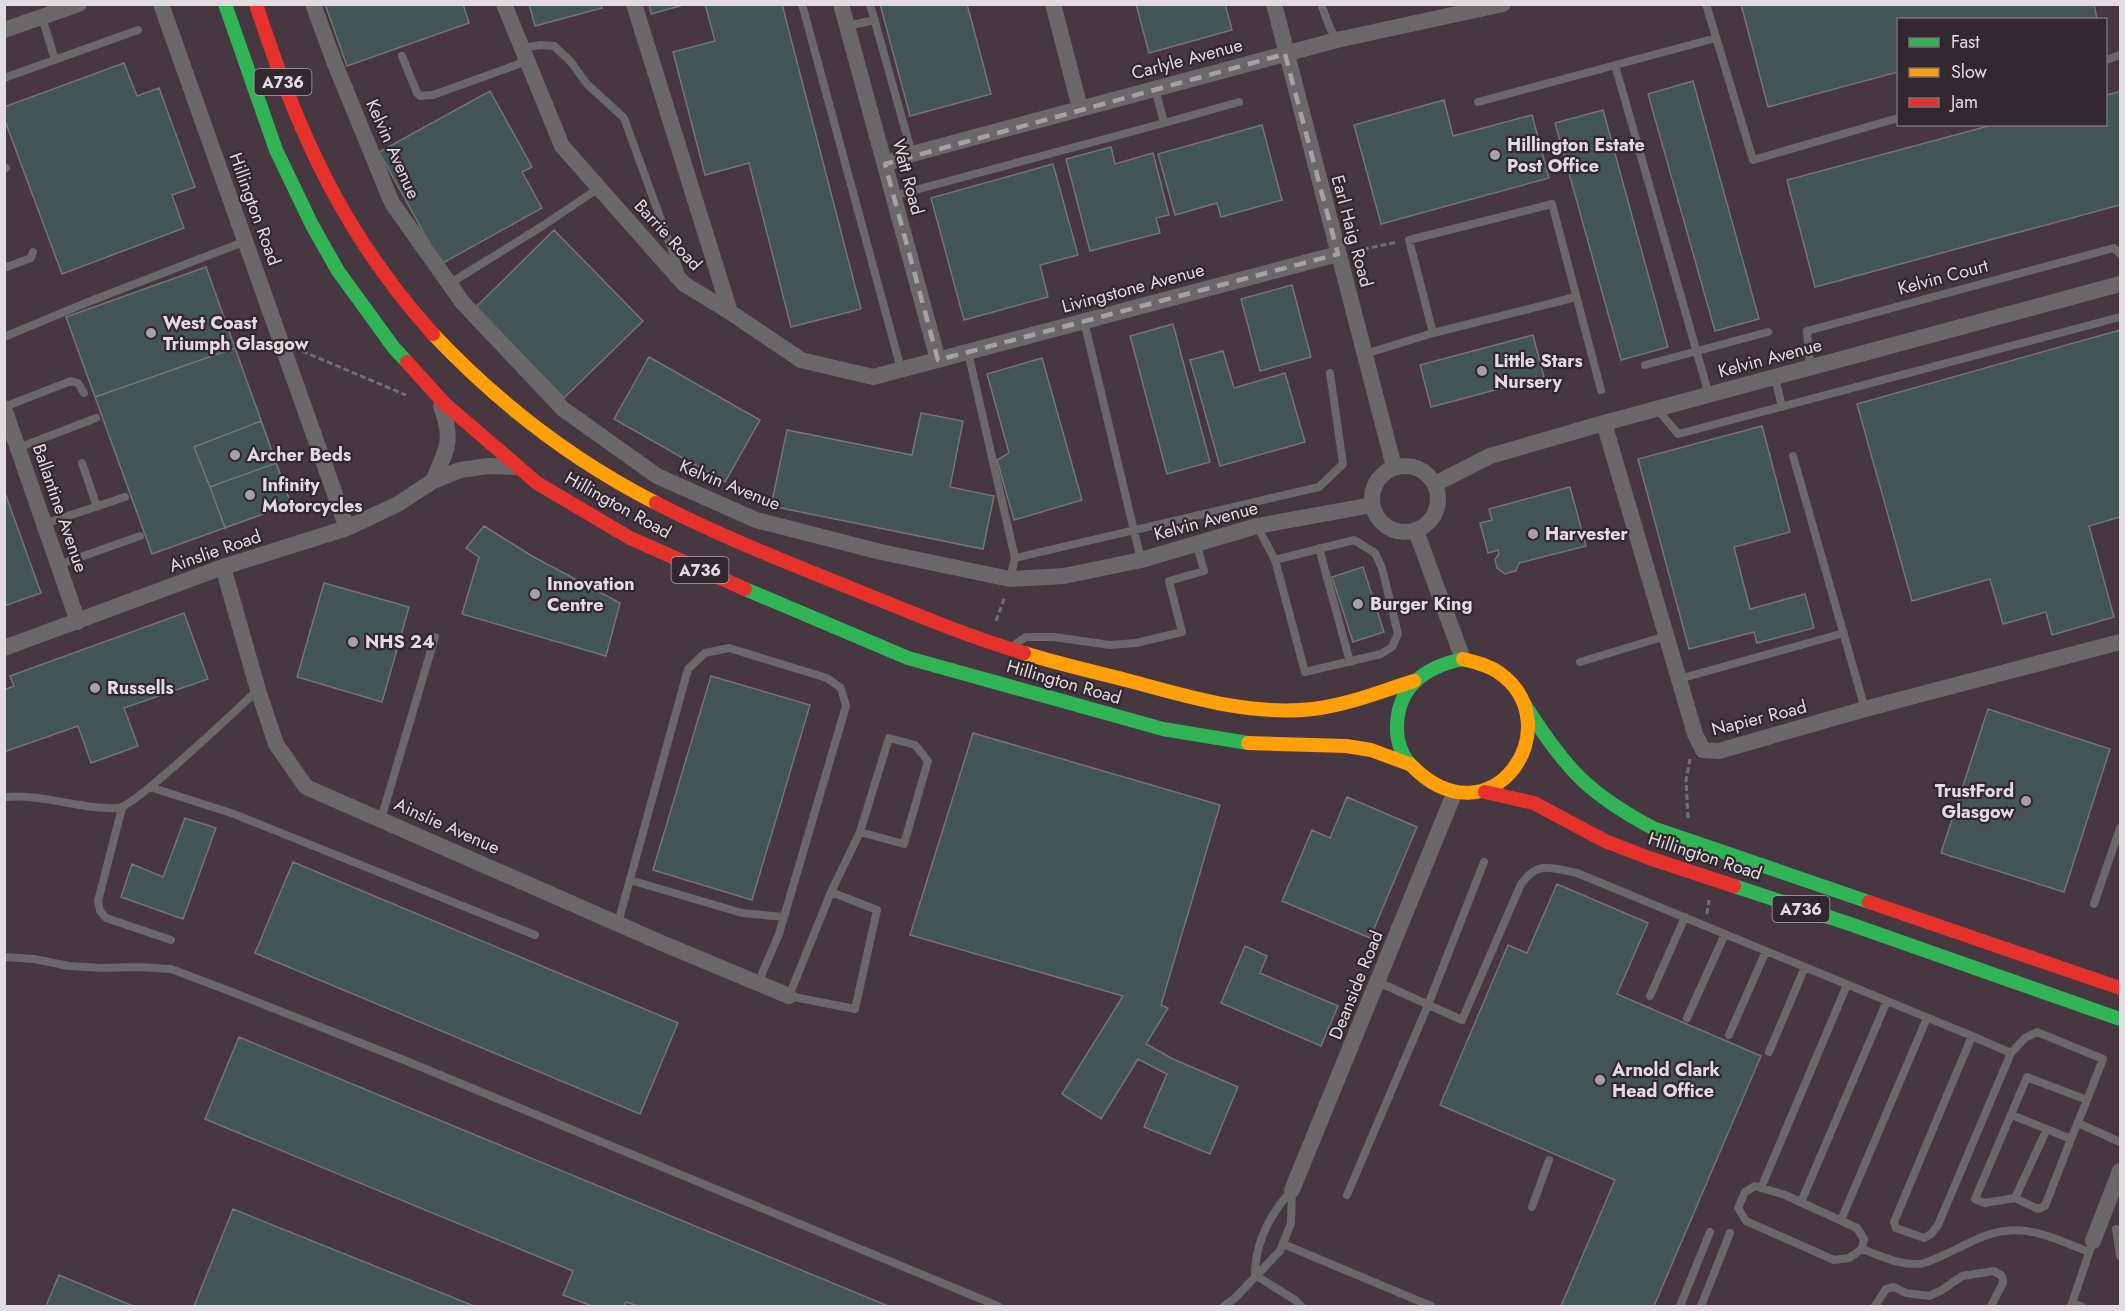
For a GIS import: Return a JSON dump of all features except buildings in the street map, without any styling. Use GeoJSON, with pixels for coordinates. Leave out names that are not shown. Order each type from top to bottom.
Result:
{"type":"FeatureCollection","features":[{"type":"Feature","properties":{"kind":"main road","name":"Hillington Road"},"geometry":{"type":"LineString","coordinates":[[225,4],[276,150],[312,225],[338,271],[394,348],[438,396],[537,483],[630,538],[908,658],[1163,729],[1248,743],[1346,746],[1371,750],[1409,764]]}},
{"type":"Feature","properties":{"kind":"main road","name":"Hillington Road"},"geometry":{"type":"LineString","coordinates":[[256,4],[298,122],[323,174],[372,257],[418,317],[454,357],[503,402],[569,454],[606,477],[725,538],[1008,649],[1226,705],[1301,710],[1330,706],[1414,681]]}},
{"type":"Feature","properties":{"kind":"main road","name":"A736"},"geometry":{"type":"LineString","coordinates":[[1485,792],[1454,794],[1422,779],[1409,764],[1402,751],[1395,724],[1402,697],[1414,681],[1431,668],[1444,662],[1463,659],[1484,664],[1498,672],[1517,691],[1525,705]]}},
{"type":"Feature","properties":{"kind":"main road","name":"Hillington Road"},"geometry":{"type":"LineString","coordinates":[[1525,705],[1568,768],[1589,787],[1630,816],[1653,828],[2121,988]]}},
{"type":"Feature","properties":{"kind":"main road"},"geometry":{"type":"LineString","coordinates":[[1485,792],[1511,773],[1524,754],[1528,727],[1525,705]]}},
{"type":"Feature","properties":{"kind":"main road","name":"Hillington Road"},"geometry":{"type":"LineString","coordinates":[[1485,792],[1534,803],[1605,841],[1649,858],[1850,924],[2121,1019]]}},
{"type":"Feature","properties":{"kind":"street"},"geometry":{"type":"LineString","coordinates":[[4,30],[79,4]]}},
{"type":"Feature","properties":{"kind":"street","name":"Hillington Road"},"geometry":{"type":"LineString","coordinates":[[161,4],[347,528]]}},
{"type":"Feature","properties":{"kind":"street","name":"Kelvin Avenue"},"geometry":{"type":"LineString","coordinates":[[313,4],[392,203],[449,284],[463,303],[563,409],[657,476],[756,520],[881,552],[1010,579],[1064,576],[1141,560],[1257,526],[1372,505]]}},
{"type":"Feature","properties":{"kind":"street","name":"Barrie Road"},"geometry":{"type":"LineString","coordinates":[[504,4],[562,146],[684,284],[801,360],[873,377],[938,360]]}},
{"type":"Feature","properties":{"kind":"street"},"geometry":{"type":"LineString","coordinates":[[634,4],[730,312]]}},
{"type":"Feature","properties":{"kind":"street","name":"Watt Road"},"geometry":{"type":"LineString","coordinates":[[841,4],[938,360]]}},
{"type":"Feature","properties":{"kind":"street"},"geometry":{"type":"LineString","coordinates":[[1053,4],[1080,108]]}},
{"type":"Feature","properties":{"kind":"street","name":"Earl Haig Road"},"geometry":{"type":"LineString","coordinates":[[1274,4],[1285,54],[1394,468]]}},
{"type":"Feature","properties":{"kind":"street","name":"Carlyle Avenue"},"geometry":{"type":"LineString","coordinates":[[885,164],[912,154],[1337,40],[1503,4]]}},
{"type":"Feature","properties":{"kind":"street","name":"Livingstone Avenue"},"geometry":{"type":"LineString","coordinates":[[938,360],[1338,254]]}},
{"type":"Feature","properties":{"kind":"street","name":"Kelvin Avenue"},"geometry":{"type":"LineString","coordinates":[[1435,484],[1490,456],[1604,423],[2121,284]]}},
{"type":"Feature","properties":{"kind":"street"},"geometry":{"type":"LineString","coordinates":[[433,482],[449,438],[449,426],[438,396]]}},
{"type":"Feature","properties":{"kind":"street","name":"Ballantine Avenue"},"geometry":{"type":"LineString","coordinates":[[4,407],[78,622]]}},
{"type":"Feature","properties":{"kind":"street","name":"Napier Road"},"geometry":{"type":"LineString","coordinates":[[1604,423],[1695,734],[1703,750],[1719,751],[1866,709],[2121,642]]}},
{"type":"Feature","properties":{"kind":"street"},"geometry":{"type":"LineString","coordinates":[[1403,465],[1421,469],[1435,484],[1438,493],[1437,512],[1432,520],[1416,531],[1408,533],[1392,530],[1376,516],[1372,505],[1372,494],[1380,476],[1394,468],[1403,465]]}},
{"type":"Feature","properties":{"kind":"street","name":"Ainslie Road"},"geometry":{"type":"LineString","coordinates":[[4,648],[223,567],[347,528],[398,504],[433,482],[459,470],[472,466],[518,467]]}},
{"type":"Feature","properties":{"kind":"street"},"geometry":{"type":"LineString","coordinates":[[1416,531],[1463,659]]}},
{"type":"Feature","properties":{"kind":"street","name":"Ainslie Avenue"},"geometry":{"type":"LineString","coordinates":[[223,567],[276,744],[306,787],[789,996]]}},
{"type":"Feature","properties":{"kind":"street","name":"Deanside Road"},"geometry":{"type":"LineString","coordinates":[[1292,1190],[1454,794]]}},
{"type":"Feature","properties":{"kind":"street"},"geometry":{"type":"LineString","coordinates":[[2091,1247],[2112,1227],[2121,1171]]}},
{"type":"Feature","properties":{"kind":"lane"},"geometry":{"type":"LineString","coordinates":[[802,4],[901,369]]}},
{"type":"Feature","properties":{"kind":"lane"},"geometry":{"type":"LineString","coordinates":[[870,4],[912,154]]}},
{"type":"Feature","properties":{"kind":"lane"},"geometry":{"type":"LineString","coordinates":[[1321,4],[1329,28],[1337,40]]}},
{"type":"Feature","properties":{"kind":"lane"},"geometry":{"type":"LineString","coordinates":[[1706,4],[1753,160],[1897,119]]}},
{"type":"Feature","properties":{"kind":"lane"},"geometry":{"type":"LineString","coordinates":[[42,17],[55,60]]}},
{"type":"Feature","properties":{"kind":"lane"},"geometry":{"type":"LineString","coordinates":[[847,26],[875,20]]}},
{"type":"Feature","properties":{"kind":"lane"},"geometry":{"type":"LineString","coordinates":[[4,78],[138,30]]}},
{"type":"Feature","properties":{"kind":"lane"},"geometry":{"type":"LineString","coordinates":[[1478,102],[1716,38]]}},
{"type":"Feature","properties":{"kind":"lane"},"geometry":{"type":"LineString","coordinates":[[402,56],[420,96],[433,95],[524,55],[541,45],[554,46],[571,62],[587,84],[618,110],[624,118],[684,284]]}},
{"type":"Feature","properties":{"kind":"lane"},"geometry":{"type":"LineString","coordinates":[[1615,65],[1709,395]]}},
{"type":"Feature","properties":{"kind":"lane"},"geometry":{"type":"LineString","coordinates":[[1155,88],[1164,123]]}},
{"type":"Feature","properties":{"kind":"lane"},"geometry":{"type":"LineString","coordinates":[[893,196],[1239,102]]}},
{"type":"Feature","properties":{"kind":"lane"},"geometry":{"type":"LineString","coordinates":[[449,284],[599,188]]}},
{"type":"Feature","properties":{"kind":"lane"},"geometry":{"type":"LineString","coordinates":[[1433,333],[1408,240],[1552,204],[1601,390]]}},
{"type":"Feature","properties":{"kind":"lane"},"geometry":{"type":"LineString","coordinates":[[4,337],[246,241]]}},
{"type":"Feature","properties":{"kind":"lane","name":"Kelvin Court"},"geometry":{"type":"LineString","coordinates":[[1810,367],[1807,331],[2114,248],[2121,254]]}},
{"type":"Feature","properties":{"kind":"lane"},"geometry":{"type":"LineString","coordinates":[[4,268],[31,258],[33,252]]}},
{"type":"Feature","properties":{"kind":"lane"},"geometry":{"type":"LineString","coordinates":[[1365,354],[1433,333],[1576,297]]}},
{"type":"Feature","properties":{"kind":"lane"},"geometry":{"type":"LineString","coordinates":[[1658,409],[1678,434],[2121,317]]}},
{"type":"Feature","properties":{"kind":"lane"},"geometry":{"type":"LineString","coordinates":[[1084,321],[1141,560]]}},
{"type":"Feature","properties":{"kind":"lane"},"geometry":{"type":"LineString","coordinates":[[1645,365],[1768,332]]}},
{"type":"Feature","properties":{"kind":"lane"},"geometry":{"type":"LineString","coordinates":[[968,352],[1015,558],[1010,579]]}},
{"type":"Feature","properties":{"kind":"lane"},"geometry":{"type":"LineString","coordinates":[[1015,558],[1319,487],[1343,464],[1330,373]]}},
{"type":"Feature","properties":{"kind":"lane"},"geometry":{"type":"LineString","coordinates":[[1775,377],[1782,407]]}},
{"type":"Feature","properties":{"kind":"lane"},"geometry":{"type":"LineString","coordinates":[[4,407],[71,381],[78,383],[84,393]]}},
{"type":"Feature","properties":{"kind":"lane"},"geometry":{"type":"LineString","coordinates":[[18,448],[96,418]]}},
{"type":"Feature","properties":{"kind":"lane"},"geometry":{"type":"LineString","coordinates":[[1793,456],[1866,709]]}},
{"type":"Feature","properties":{"kind":"lane"},"geometry":{"type":"LineString","coordinates":[[82,463],[97,507]]}},
{"type":"Feature","properties":{"kind":"lane"},"geometry":{"type":"LineString","coordinates":[[44,524],[125,497]]}},
{"type":"Feature","properties":{"kind":"lane"},"geometry":{"type":"LineString","coordinates":[[1257,526],[1275,560],[1305,672],[1381,654],[1392,647],[1398,634],[1382,568],[1375,553],[1354,540],[1275,560]]}},
{"type":"Feature","properties":{"kind":"lane"},"geometry":{"type":"LineString","coordinates":[[58,565],[140,536]]}},
{"type":"Feature","properties":{"kind":"lane"},"geometry":{"type":"LineString","coordinates":[[1008,649],[1026,637],[1054,637],[1110,645],[1136,643],[1182,633],[1169,581],[1204,570],[1196,543]]}},
{"type":"Feature","properties":{"kind":"lane"},"geometry":{"type":"LineString","coordinates":[[1319,548],[1350,662]]}},
{"type":"Feature","properties":{"kind":"lane"},"geometry":{"type":"LineString","coordinates":[[1679,679],[1844,633]]}},
{"type":"Feature","properties":{"kind":"lane"},"geometry":{"type":"LineString","coordinates":[[1580,662],[1666,636]]}},
{"type":"Feature","properties":{"kind":"lane"},"geometry":{"type":"LineString","coordinates":[[381,819],[435,637]]}},
{"type":"Feature","properties":{"kind":"lane"},"geometry":{"type":"LineString","coordinates":[[618,923],[688,669],[705,653],[729,648],[827,678],[841,688],[846,705],[779,934],[758,983]]}},
{"type":"Feature","properties":{"kind":"lane"},"geometry":{"type":"LineString","coordinates":[[171,940],[106,918],[100,911],[98,901],[101,885],[122,808],[150,787],[258,690]]}},
{"type":"Feature","properties":{"kind":"lane"},"geometry":{"type":"LineString","coordinates":[[831,892],[877,910],[855,1009],[789,996],[831,892],[860,832],[889,738],[915,745],[928,761],[904,844],[860,832]]}},
{"type":"Feature","properties":{"kind":"lane"},"geometry":{"type":"LineString","coordinates":[[150,787],[234,814],[535,935]]}},
{"type":"Feature","properties":{"kind":"lane"},"geometry":{"type":"LineString","coordinates":[[4,797],[20,797],[89,807],[122,808]]}},
{"type":"Feature","properties":{"kind":"lane"},"geometry":{"type":"LineString","coordinates":[[2094,904],[2121,828]]}},
{"type":"Feature","properties":{"kind":"lane"},"geometry":{"type":"LineString","coordinates":[[1347,1195],[1428,1005],[1484,862]]}},
{"type":"Feature","properties":{"kind":"lane"},"geometry":{"type":"LineString","coordinates":[[1378,982],[1462,1020],[1521,885],[1531,872],[1545,867],[1577,873],[2011,1053]]}},
{"type":"Feature","properties":{"kind":"lane"},"geometry":{"type":"LineString","coordinates":[[630,879],[742,913],[784,917]]}},
{"type":"Feature","properties":{"kind":"lane"},"geometry":{"type":"LineString","coordinates":[[1650,996],[1685,917]]}},
{"type":"Feature","properties":{"kind":"lane"},"geometry":{"type":"LineString","coordinates":[[1687,1018],[1725,934]]}},
{"type":"Feature","properties":{"kind":"lane"},"geometry":{"type":"LineString","coordinates":[[1730,1035],[1766,951]]}},
{"type":"Feature","properties":{"kind":"lane"},"geometry":{"type":"LineString","coordinates":[[4,957],[34,959],[69,966],[171,969],[404,1060],[998,1306]]}},
{"type":"Feature","properties":{"kind":"lane"},"geometry":{"type":"LineString","coordinates":[[1769,1052],[1805,967]]}},
{"type":"Feature","properties":{"kind":"lane"},"geometry":{"type":"LineString","coordinates":[[1761,1188],[1847,985]]}},
{"type":"Feature","properties":{"kind":"lane"},"geometry":{"type":"LineString","coordinates":[[1801,1202],[1887,1001]]}},
{"type":"Feature","properties":{"kind":"lane"},"geometry":{"type":"LineString","coordinates":[[1841,1220],[1927,1018]]}},
{"type":"Feature","properties":{"kind":"lane"},"geometry":{"type":"LineString","coordinates":[[1972,1036],[1894,1222],[1896,1228],[1924,1238],[1931,1234],[1938,1224],[2011,1053],[2025,1038],[2037,1032],[2103,1059],[2087,1100],[2078,1123],[2044,1206],[2038,1209],[2015,1198],[1984,1203],[1975,1199],[2027,1077],[2087,1100]]}},
{"type":"Feature","properties":{"kind":"lane"},"geometry":{"type":"LineString","coordinates":[[2012,1115],[2071,1138]]}},
{"type":"Feature","properties":{"kind":"lane"},"geometry":{"type":"LineString","coordinates":[[2078,1123],[2121,1142]]}},
{"type":"Feature","properties":{"kind":"lane"},"geometry":{"type":"LineString","coordinates":[[2015,1198],[2047,1129]]}},
{"type":"Feature","properties":{"kind":"lane"},"geometry":{"type":"LineString","coordinates":[[1532,1207],[1549,1160]]}},
{"type":"Feature","properties":{"kind":"lane"},"geometry":{"type":"LineString","coordinates":[[1755,1186],[1761,1188],[1801,1202],[1857,1228],[1864,1239],[1862,1249],[1849,1258],[1834,1260],[1746,1221],[1738,1208],[1745,1192],[1755,1186]]}},
{"type":"Feature","properties":{"kind":"lane"},"geometry":{"type":"LineString","coordinates":[[1224,1306],[1235,1298],[1280,1251],[1291,1223],[1292,1190]]}},
{"type":"Feature","properties":{"kind":"lane"},"geometry":{"type":"LineString","coordinates":[[1255,1275],[1258,1244],[1272,1215],[1292,1190]]}},
{"type":"Feature","properties":{"kind":"lane"},"geometry":{"type":"LineString","coordinates":[[2112,1227],[2121,1256]]}},
{"type":"Feature","properties":{"kind":"lane"},"geometry":{"type":"LineString","coordinates":[[1862,1249],[1894,1261],[1922,1263],[1966,1244],[2005,1231],[2040,1233],[2091,1247],[2075,1305]]}},
{"type":"Feature","properties":{"kind":"lane"},"geometry":{"type":"LineString","coordinates":[[1680,1306],[1710,1232]]}},
{"type":"Feature","properties":{"kind":"lane"},"geometry":{"type":"LineString","coordinates":[[1701,1306],[1730,1233]]}},
{"type":"Feature","properties":{"kind":"lane"},"geometry":{"type":"LineString","coordinates":[[1283,1244],[1431,1306]]}},
{"type":"Feature","properties":{"kind":"lane"},"geometry":{"type":"LineString","coordinates":[[1875,1306],[1886,1289],[1894,1287],[1906,1293],[1929,1296],[1962,1276],[1994,1271],[2002,1276],[2003,1282],[1991,1306]]}},
{"type":"Feature","properties":{"kind":"lane"},"geometry":{"type":"LineString","coordinates":[[1255,1275],[1301,1306]]}},
{"type":"Feature","properties":{"kind":"path"},"geometry":{"type":"LineString","coordinates":[[1338,254],[1408,240]]}},
{"type":"Feature","properties":{"kind":"path"},"geometry":{"type":"LineString","coordinates":[[281,342],[413,398]]}},
{"type":"Feature","properties":{"kind":"path"},"geometry":{"type":"LineString","coordinates":[[1690,841],[1686,780],[1695,734]]}},
{"type":"Feature","properties":{"kind":"highlighted area"},"geometry":{"type":"Polygon","coordinates":[[[1285,54],[1338,254],[938,360],[885,164],[1285,54]]]}},
{"type":"Feature","properties":{"kind":"shaded area"},"geometry":{"type":"Polygon","coordinates":[[[5,5],[2120,5],[2120,1306],[5,1306],[5,5]]]}},
{"type":"Feature","properties":{"kind":"traffic: fast"},"geometry":{"type":"LineString","coordinates":[[225,4],[276,150],[312,225],[338,271],[394,348],[407,362]]}},
{"type":"Feature","properties":{"kind":"traffic: fast"},"geometry":{"type":"LineString","coordinates":[[745,589],[908,658],[1163,729],[1248,743]]}},
{"type":"Feature","properties":{"kind":"traffic: fast"},"geometry":{"type":"LineString","coordinates":[[1410,764],[1402,753],[1397,734],[1401,702],[1407,691],[1425,674],[1463,659]]}},
{"type":"Feature","properties":{"kind":"traffic: fast"},"geometry":{"type":"LineString","coordinates":[[1525,705],[1552,746],[1579,777],[1630,815],[1653,828],[1869,902]]}},
{"type":"Feature","properties":{"kind":"traffic: fast"},"geometry":{"type":"LineString","coordinates":[[1734,886],[1850,924],[2120,1019]]}},
{"type":"Feature","properties":{"kind":"traffic: slow"},"geometry":{"type":"LineString","coordinates":[[433,334],[483,383],[537,428],[595,468],[656,503]]}},
{"type":"Feature","properties":{"kind":"traffic: slow"},"geometry":{"type":"LineString","coordinates":[[1024,653],[1197,699],[1267,710],[1326,707],[1414,681]]}},
{"type":"Feature","properties":{"kind":"traffic: slow"},"geometry":{"type":"LineString","coordinates":[[1410,764],[1440,787],[1469,793],[1493,786],[1513,769],[1525,746],[1528,720],[1519,694],[1498,672],[1463,659]]}},
{"type":"Feature","properties":{"kind":"traffic: slow"},"geometry":{"type":"LineString","coordinates":[[1248,743],[1346,746],[1371,750],[1409,764]]}},
{"type":"Feature","properties":{"kind":"traffic: jam"},"geometry":{"type":"LineString","coordinates":[[256,4],[288,95],[326,179],[373,258],[433,334]]}},
{"type":"Feature","properties":{"kind":"traffic: jam"},"geometry":{"type":"LineString","coordinates":[[407,362],[445,404],[537,483],[630,538],[745,589]]}},
{"type":"Feature","properties":{"kind":"traffic: jam"},"geometry":{"type":"LineString","coordinates":[[656,503],[729,538],[803,569],[938,623],[1024,653]]}},
{"type":"Feature","properties":{"kind":"traffic: jam"},"geometry":{"type":"LineString","coordinates":[[1485,792],[1534,803],[1605,841],[1734,886]]}},
{"type":"Feature","properties":{"kind":"traffic: jam"},"geometry":{"type":"LineString","coordinates":[[1869,902],[2120,988]]}},
{"type":"Feature","properties":{"kind":"place","name":"Hillington Estate Post Office"},"geometry":{"type":"Point","coordinates":[1495,155]}},
{"type":"Feature","properties":{"kind":"place","name":"West Coast Triumph Glasgow"},"geometry":{"type":"Point","coordinates":[151,333]}},
{"type":"Feature","properties":{"kind":"place","name":"Little Stars Nursery"},"geometry":{"type":"Point","coordinates":[1482,371]}},
{"type":"Feature","properties":{"kind":"place","name":"Archer Beds"},"geometry":{"type":"Point","coordinates":[235,455]}},
{"type":"Feature","properties":{"kind":"place","name":"Infinity Motorcycles"},"geometry":{"type":"Point","coordinates":[250,495]}},
{"type":"Feature","properties":{"kind":"place","name":"Harvester"},"geometry":{"type":"Point","coordinates":[1533,534]}},
{"type":"Feature","properties":{"kind":"place","name":"Innovation Centre"},"geometry":{"type":"Point","coordinates":[535,594]}},
{"type":"Feature","properties":{"kind":"place","name":"Burger King"},"geometry":{"type":"Point","coordinates":[1358,604]}},
{"type":"Feature","properties":{"kind":"place","name":"NHS 24"},"geometry":{"type":"Point","coordinates":[353,642]}},
{"type":"Feature","properties":{"kind":"place","name":"Russells"},"geometry":{"type":"Point","coordinates":[95,688]}},
{"type":"Feature","properties":{"kind":"place","name":"TrustFord Glasgow"},"geometry":{"type":"Point","coordinates":[2026,801]}},
{"type":"Feature","properties":{"kind":"place","name":"Arnold Clark Head Office"},"geometry":{"type":"Point","coordinates":[1600,1080]}}]}
